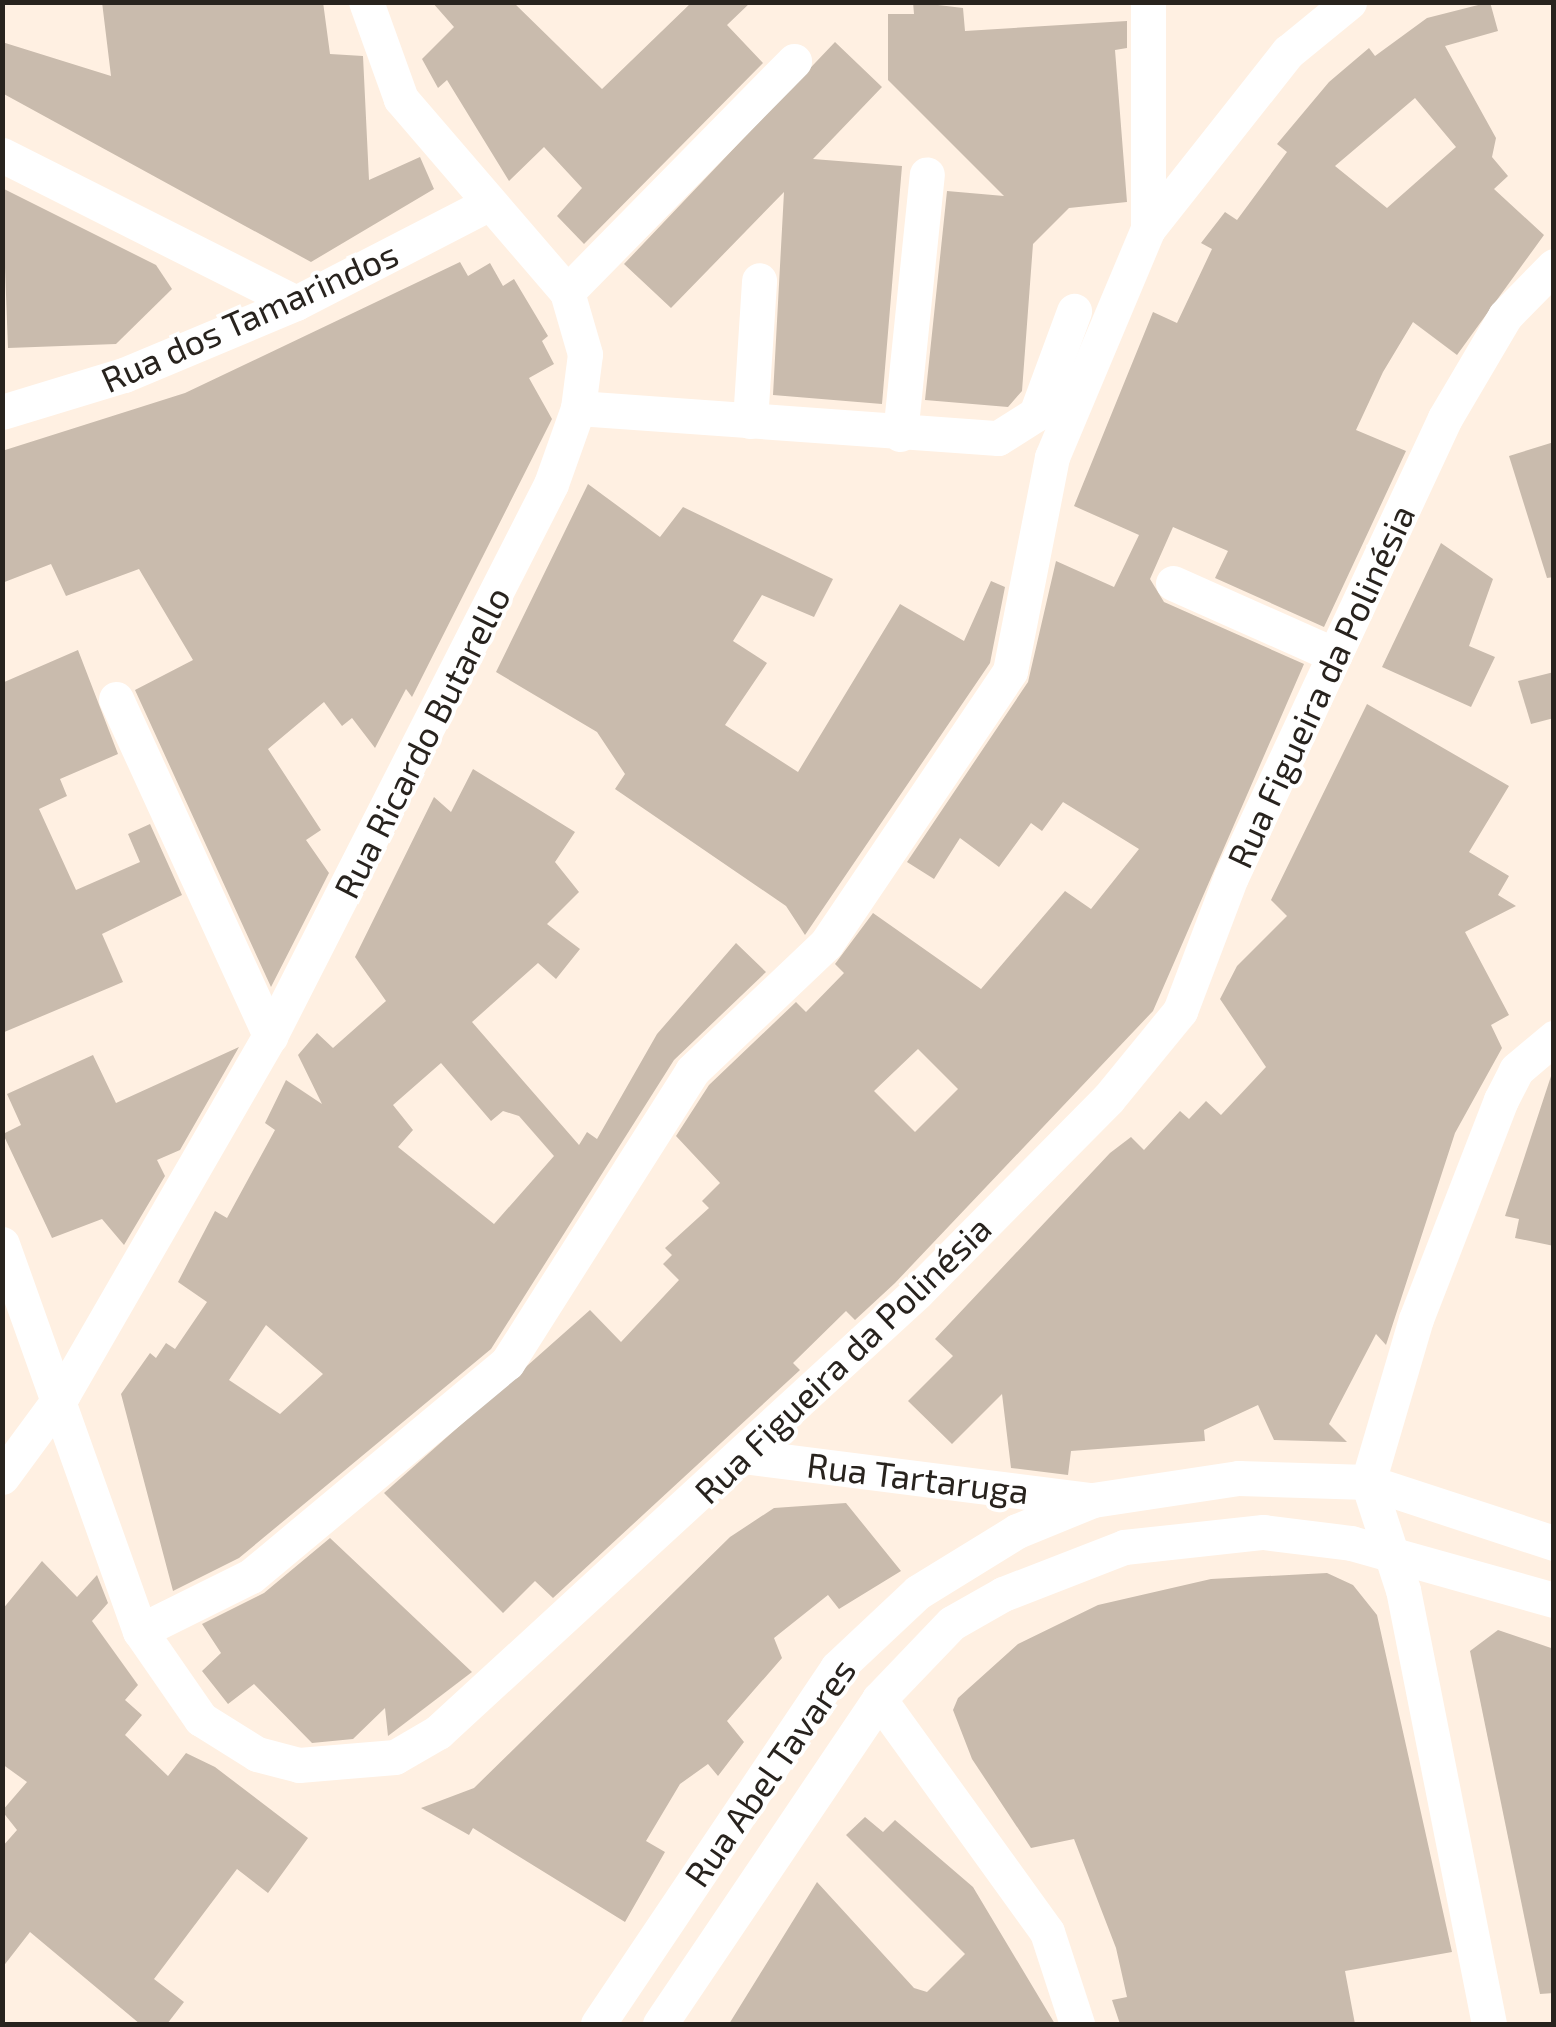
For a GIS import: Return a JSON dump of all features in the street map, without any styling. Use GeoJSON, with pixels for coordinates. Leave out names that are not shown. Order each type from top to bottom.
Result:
{"type":"FeatureCollection","features":[{"type":"Feature","properties":{"kind":"street","name":"Rua Ricardo Butarello"},"geometry":{"type":"LineString","coordinates":[[2,1477],[63,1394],[270,1036],[551,484],[578,408],[585,354],[566,292],[401,100],[366,2]]}},
{"type":"Feature","properties":{"kind":"street"},"geometry":{"type":"LineString","coordinates":[[1148,2],[1148,228]]}},
{"type":"Feature","properties":{"kind":"street"},"geometry":{"type":"LineString","coordinates":[[140,1631],[251,1576],[498,1372],[546,1314],[692,1071],[826,944],[981,727],[1010,671],[1052,457],[1148,228],[1288,52],[1349,2]]}},
{"type":"Feature","properties":{"kind":"street"},"geometry":{"type":"LineString","coordinates":[[566,292],[794,61]]}},
{"type":"Feature","properties":{"kind":"street"},"geometry":{"type":"LineString","coordinates":[[2,155],[296,303]]}},
{"type":"Feature","properties":{"kind":"street"},"geometry":{"type":"LineString","coordinates":[[900,434],[926,174]]}},
{"type":"Feature","properties":{"kind":"street","name":"Rua dos Tamarindos"},"geometry":{"type":"LineString","coordinates":[[2,412],[124,375],[296,303],[490,203]]}},
{"type":"Feature","properties":{"kind":"street","name":"Rua Figueira da Polinésia"},"geometry":{"type":"LineString","coordinates":[[2,1244],[63,1394],[140,1631],[201,1719],[256,1754],[299,1766],[395,1756],[538,1649],[742,1456],[1081,1126],[1180,1011],[1230,877],[1474,359],[1554,266]]}},
{"type":"Feature","properties":{"kind":"street"},"geometry":{"type":"LineString","coordinates":[[750,422],[759,280]]}},
{"type":"Feature","properties":{"kind":"street"},"geometry":{"type":"LineString","coordinates":[[578,408],[998,438],[1028,427],[1074,310]]}},
{"type":"Feature","properties":{"kind":"street"},"geometry":{"type":"LineString","coordinates":[[1173,583],[1335,654]]}},
{"type":"Feature","properties":{"kind":"street"},"geometry":{"type":"LineString","coordinates":[[116,699],[270,1036]]}},
{"type":"Feature","properties":{"kind":"street"},"geometry":{"type":"LineString","coordinates":[[1489,2024],[1391,1554],[1368,1482],[1416,1319],[1501,1100],[1516,1070],[1554,1038]]}},
{"type":"Feature","properties":{"kind":"street","name":"Rua Tartaruga"},"geometry":{"type":"LineString","coordinates":[[742,1456],[1093,1500]]}},
{"type":"Feature","properties":{"kind":"street","name":"Rua Abel Tavares"},"geometry":{"type":"LineString","coordinates":[[598,2024],[836,1668],[960,1563],[1093,1500],[1238,1478],[1368,1482],[1554,1543]]}},
{"type":"Feature","properties":{"kind":"street","name":"Rua Abel Tavares"},"geometry":{"type":"LineString","coordinates":[[660,2024],[879,1699],[952,1624],[1065,1566],[1124,1548],[1263,1532],[1391,1554],[1554,1600]]}},
{"type":"Feature","properties":{"kind":"street"},"geometry":{"type":"LineString","coordinates":[[879,1699],[1047,1932],[1077,2024]]}},
{"type":"Feature","properties":{"kind":"building"},"geometry":{"type":"Polygon","coordinates":[[[102,2],[323,2],[330,54],[363,56],[369,180],[420,157],[434,189],[311,262],[2,93],[2,42],[111,76],[102,2]]]}},
{"type":"Feature","properties":{"kind":"building"},"geometry":{"type":"Polygon","coordinates":[[[432,2],[513,2],[602,89],[692,2],[751,2],[727,25],[763,63],[584,244],[557,216],[582,188],[544,147],[509,181],[447,80],[438,88],[422,59],[454,27],[432,2]]]}},
{"type":"Feature","properties":{"kind":"building"},"geometry":{"type":"Polygon","coordinates":[[[913,2],[963,8],[965,31],[1127,21],[1127,48],[1115,50],[1127,202],[1069,208],[1033,244],[1022,391],[1008,407],[925,400],[947,191],[1004,196],[888,80],[888,14],[914,14],[913,2]]]}},
{"type":"Feature","properties":{"kind":"building"},"geometry":{"type":"Polygon","coordinates":[[[1490,2],[1498,31],[1445,46],[1496,138],[1492,157],[1508,176],[1494,189],[1544,235],[1457,355],[1413,322],[1383,372],[1356,430],[1406,451],[1324,627],[1215,578],[1228,551],[1173,527],[1150,579],[1164,602],[1304,664],[1153,1011],[895,1283],[855,1320],[846,1311],[793,1363],[800,1370],[553,1598],[535,1581],[503,1613],[384,1493],[590,1310],[621,1342],[679,1280],[663,1264],[672,1255],[665,1248],[709,1208],[702,1201],[720,1183],[676,1136],[709,1085],[796,1002],[806,1012],[844,973],[835,964],[873,913],[981,989],[1065,891],[1091,909],[1139,849],[1063,802],[1042,831],[1031,823],[999,867],[960,838],[934,879],[907,862],[1028,682],[1056,561],[1114,587],[1139,535],[1074,506],[1153,312],[1177,323],[1212,249],[1201,243],[1225,212],[1237,220],[1287,152],[1277,144],[1329,82],[1369,48],[1375,56],[1427,18],[1490,2]],[[1415,98],[1335,166],[1387,208],[1456,147],[1415,98]],[[918,1049],[874,1091],[915,1132],[958,1089],[918,1049]]]}},
{"type":"Feature","properties":{"kind":"building"},"geometry":{"type":"Polygon","coordinates":[[[835,42],[882,87],[813,159],[902,166],[882,404],[773,395],[784,192],[671,308],[624,264],[835,42]]]}},
{"type":"Feature","properties":{"kind":"building"},"geometry":{"type":"Polygon","coordinates":[[[2,188],[156,265],[172,289],[116,344],[8,348],[2,188]]]}},
{"type":"Feature","properties":{"kind":"building"},"geometry":{"type":"Polygon","coordinates":[[[460,262],[468,276],[490,263],[503,286],[514,279],[548,336],[542,341],[554,364],[529,378],[552,419],[412,697],[406,689],[375,748],[352,718],[342,726],[324,702],[268,749],[321,830],[306,840],[329,873],[271,987],[135,690],[193,660],[139,569],[66,596],[51,564],[2,583],[2,451],[185,393],[460,262]]]}},
{"type":"Feature","properties":{"kind":"building"},"geometry":{"type":"Polygon","coordinates":[[[1554,442],[1554,577],[1547,578],[1509,456],[1554,442]]]}},
{"type":"Feature","properties":{"kind":"building"},"geometry":{"type":"Polygon","coordinates":[[[588,484],[660,537],[683,507],[833,579],[814,617],[762,595],[733,641],[767,663],[725,725],[798,772],[900,604],[964,641],[991,581],[1005,587],[990,663],[805,935],[786,906],[615,789],[625,774],[597,732],[496,672],[588,484]]]}},
{"type":"Feature","properties":{"kind":"building"},"geometry":{"type":"Polygon","coordinates":[[[1441,543],[1493,579],[1469,646],[1495,657],[1471,707],[1382,667],[1441,543]]]}},
{"type":"Feature","properties":{"kind":"building"},"geometry":{"type":"Polygon","coordinates":[[[78,650],[118,754],[60,779],[67,796],[39,809],[76,890],[140,862],[128,834],[150,824],[182,895],[102,934],[123,982],[2,1033],[2,683],[78,650]]]}},
{"type":"Feature","properties":{"kind":"building"},"geometry":{"type":"Polygon","coordinates":[[[1554,672],[1554,718],[1531,724],[1518,681],[1554,672]]]}},
{"type":"Feature","properties":{"kind":"building"},"geometry":{"type":"Polygon","coordinates":[[[1367,704],[1509,786],[1469,852],[1509,876],[1498,895],[1516,906],[1465,932],[1509,1015],[1491,1025],[1502,1048],[1455,1133],[1386,1345],[1376,1334],[1329,1424],[1347,1442],[1274,1440],[1258,1405],[1204,1430],[1205,1441],[1071,1451],[1068,1475],[1011,1468],[1002,1394],[952,1444],[908,1401],[953,1356],[935,1339],[1110,1153],[1131,1137],[1144,1150],[1180,1111],[1189,1119],[1206,1101],[1221,1115],[1266,1067],[1220,999],[1237,966],[1287,916],[1271,900],[1367,704]]]}},
{"type":"Feature","properties":{"kind":"building"},"geometry":{"type":"Polygon","coordinates":[[[473,769],[575,832],[555,862],[579,892],[547,924],[580,949],[556,979],[538,963],[472,1022],[579,1145],[587,1132],[597,1139],[657,1034],[736,943],[766,972],[674,1060],[491,1349],[239,1558],[173,1591],[121,1394],[150,1353],[156,1358],[166,1343],[175,1349],[207,1302],[178,1282],[215,1211],[227,1218],[275,1130],[265,1123],[286,1080],[322,1104],[298,1055],[317,1033],[333,1048],[386,1001],[355,957],[434,797],[451,812],[473,769]],[[441,1063],[393,1105],[413,1130],[398,1147],[494,1224],[554,1156],[519,1116],[503,1111],[491,1121],[441,1063]],[[266,1325],[229,1380],[280,1414],[323,1374],[266,1325]]]}},
{"type":"Feature","properties":{"kind":"building"},"geometry":{"type":"Polygon","coordinates":[[[239,1047],[180,1150],[157,1160],[165,1176],[124,1245],[102,1219],[52,1238],[3,1134],[21,1125],[7,1094],[93,1055],[116,1103],[239,1047]]]}},
{"type":"Feature","properties":{"kind":"building"},"geometry":{"type":"Polygon","coordinates":[[[1554,1067],[1554,1246],[1515,1238],[1519,1219],[1505,1216],[1554,1067]]]}},
{"type":"Feature","properties":{"kind":"building"},"geometry":{"type":"Polygon","coordinates":[[[846,1503],[901,1571],[839,1609],[828,1595],[774,1638],[782,1658],[727,1721],[744,1742],[718,1776],[708,1764],[680,1784],[646,1841],[665,1852],[625,1922],[473,1828],[469,1835],[421,1808],[474,1788],[730,1537],[774,1508],[846,1503]]]}},
{"type":"Feature","properties":{"kind":"building"},"geometry":{"type":"Polygon","coordinates":[[[330,1538],[472,1672],[388,1736],[385,1708],[353,1739],[312,1743],[254,1684],[228,1704],[202,1671],[221,1653],[202,1624],[264,1593],[330,1538]]]}},
{"type":"Feature","properties":{"kind":"building"},"geometry":{"type":"Polygon","coordinates":[[[42,1561],[77,1597],[97,1575],[108,1603],[92,1621],[138,1685],[125,1700],[142,1715],[125,1735],[168,1776],[186,1753],[215,1767],[308,1838],[268,1893],[237,1869],[154,1979],[184,2002],[167,2024],[140,2024],[30,1932],[2,1968],[2,1847],[17,1830],[2,1811],[27,1782],[2,1764],[2,1610],[42,1561]]]}},
{"type":"Feature","properties":{"kind":"building"},"geometry":{"type":"Polygon","coordinates":[[[1327,1573],[1353,1585],[1377,1615],[1452,1952],[1345,1971],[1355,2024],[1120,2024],[1112,2000],[1127,1997],[1116,1948],[1074,1839],[1031,1848],[972,1759],[953,1710],[958,1698],[1018,1644],[1098,1605],[1211,1579],[1327,1573]]]}},
{"type":"Feature","properties":{"kind":"building"},"geometry":{"type":"Polygon","coordinates":[[[1498,1630],[1554,1649],[1554,1993],[1540,1994],[1470,1651],[1498,1630]]]}},
{"type":"Feature","properties":{"kind":"building"},"geometry":{"type":"Polygon","coordinates":[[[865,1817],[883,1832],[895,1820],[973,1887],[1055,2024],[729,2024],[817,1882],[914,1988],[927,1992],[965,1954],[846,1835],[865,1817]]]}}]}
